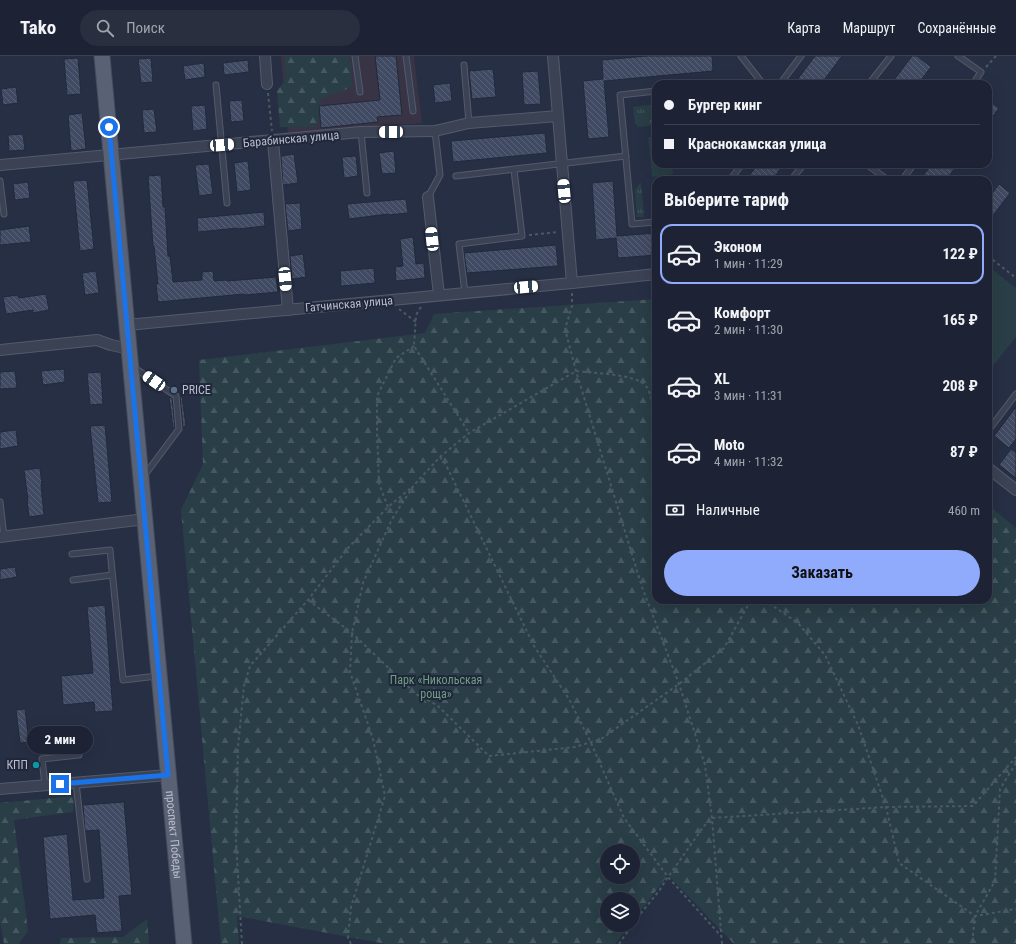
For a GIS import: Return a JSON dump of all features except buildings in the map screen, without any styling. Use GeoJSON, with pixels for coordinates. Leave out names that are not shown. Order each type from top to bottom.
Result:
{"type":"FeatureCollection","features":[{"type":"Feature","properties":{"kind":"main road","name":"проспект Победы"},"geometry":{"type":"LineString","coordinates":[[102,56],[184,944]]}},
{"type":"Feature","properties":{"kind":"street"},"geometry":{"type":"LineString","coordinates":[[265,56],[267,84]]}},
{"type":"Feature","properties":{"kind":"street"},"geometry":{"type":"LineString","coordinates":[[552,56],[572,282]]}},
{"type":"Feature","properties":{"kind":"street","name":"Барабинская улица"},"geometry":{"type":"LineString","coordinates":[[0,165],[361,132],[434,131],[469,124],[558,116]]}},
{"type":"Feature","properties":{"kind":"street"},"geometry":{"type":"LineString","coordinates":[[273,141],[288,310]]}},
{"type":"Feature","properties":{"kind":"street"},"geometry":{"type":"LineString","coordinates":[[428,197],[439,295]]}},
{"type":"Feature","properties":{"kind":"street","name":"Гатчинская улица"},"geometry":{"type":"LineString","coordinates":[[127,325],[652,274]]}},
{"type":"Feature","properties":{"kind":"street"},"geometry":{"type":"LineString","coordinates":[[0,350],[96,340],[129,349]]}},
{"type":"Feature","properties":{"kind":"street"},"geometry":{"type":"LineString","coordinates":[[992,471],[1016,490]]}},
{"type":"Feature","properties":{"kind":"street"},"geometry":{"type":"LineString","coordinates":[[2,537],[145,519]]}},
{"type":"Feature","properties":{"kind":"street"},"geometry":{"type":"LineString","coordinates":[[0,789],[168,775]]}},
{"type":"Feature","properties":{"kind":"lane"},"geometry":{"type":"LineString","coordinates":[[355,56],[360,92]]}},
{"type":"Feature","properties":{"kind":"lane"},"geometry":{"type":"LineString","coordinates":[[406,56],[412,111]]}},
{"type":"Feature","properties":{"kind":"lane"},"geometry":{"type":"LineString","coordinates":[[741,56],[760,80]]}},
{"type":"Feature","properties":{"kind":"lane"},"geometry":{"type":"LineString","coordinates":[[783,80],[801,56]]}},
{"type":"Feature","properties":{"kind":"lane"},"geometry":{"type":"LineString","coordinates":[[872,80],[890,56]]}},
{"type":"Feature","properties":{"kind":"lane"},"geometry":{"type":"LineString","coordinates":[[958,56],[981,72],[975,80]]}},
{"type":"Feature","properties":{"kind":"lane"},"geometry":{"type":"LineString","coordinates":[[464,65],[469,124]]}},
{"type":"Feature","properties":{"kind":"lane"},"geometry":{"type":"LineString","coordinates":[[216,85],[227,202]]}},
{"type":"Feature","properties":{"kind":"lane"},"geometry":{"type":"LineString","coordinates":[[652,91],[620,95],[632,224],[652,222]]}},
{"type":"Feature","properties":{"kind":"lane"},"geometry":{"type":"LineString","coordinates":[[428,197],[440,176],[434,131]]}},
{"type":"Feature","properties":{"kind":"lane"},"geometry":{"type":"LineString","coordinates":[[361,132],[367,193]]}},
{"type":"Feature","properties":{"kind":"lane"},"geometry":{"type":"LineString","coordinates":[[456,176],[626,156]]}},
{"type":"Feature","properties":{"kind":"lane"},"geometry":{"type":"LineString","coordinates":[[794,176],[801,168]]}},
{"type":"Feature","properties":{"kind":"lane"},"geometry":{"type":"LineString","coordinates":[[872,168],[882,176]]}},
{"type":"Feature","properties":{"kind":"lane"},"geometry":{"type":"LineString","coordinates":[[465,293],[459,244],[522,236],[514,170]]}},
{"type":"Feature","properties":{"kind":"lane"},"geometry":{"type":"LineString","coordinates":[[0,181],[4,214]]}},
{"type":"Feature","properties":{"kind":"lane"},"geometry":{"type":"LineString","coordinates":[[131,366],[176,396],[179,429],[141,480]]}},
{"type":"Feature","properties":{"kind":"lane"},"geometry":{"type":"LineString","coordinates":[[992,426],[1016,394]]}},
{"type":"Feature","properties":{"kind":"lane"},"geometry":{"type":"LineString","coordinates":[[0,502],[2,537]]}},
{"type":"Feature","properties":{"kind":"lane"},"geometry":{"type":"LineString","coordinates":[[72,554],[110,550],[124,680],[159,675]]}},
{"type":"Feature","properties":{"kind":"lane"},"geometry":{"type":"LineString","coordinates":[[73,580],[112,576]]}},
{"type":"Feature","properties":{"kind":"lane"},"geometry":{"type":"LineString","coordinates":[[45,785],[42,759],[79,755],[76,730]]}},
{"type":"Feature","properties":{"kind":"lane"},"geometry":{"type":"LineString","coordinates":[[76,782],[87,879]]}},
{"type":"Feature","properties":{"kind":"path"},"geometry":{"type":"LineString","coordinates":[[981,72],[996,56]]}},
{"type":"Feature","properties":{"kind":"path"},"geometry":{"type":"LineString","coordinates":[[267,84],[273,141]]}},
{"type":"Feature","properties":{"kind":"path"},"geometry":{"type":"LineString","coordinates":[[522,236],[567,231]]}},
{"type":"Feature","properties":{"kind":"path"},"geometry":{"type":"LineString","coordinates":[[992,259],[1016,278]]}},
{"type":"Feature","properties":{"kind":"path"},"geometry":{"type":"LineString","coordinates":[[572,282],[572,306],[565,329],[576,371],[642,587],[679,684],[705,765],[712,818],[722,944]]}},
{"type":"Feature","properties":{"kind":"path"},"geometry":{"type":"LineString","coordinates":[[428,296],[416,315],[414,346],[469,433]]}},
{"type":"Feature","properties":{"kind":"path"},"geometry":{"type":"LineString","coordinates":[[386,300],[416,322]]}},
{"type":"Feature","properties":{"kind":"path"},"geometry":{"type":"LineString","coordinates":[[388,507],[379,484],[377,396],[396,358],[414,346]]}},
{"type":"Feature","properties":{"kind":"path"},"geometry":{"type":"LineString","coordinates":[[242,944],[236,841],[238,747],[244,686],[250,666],[308,600],[348,548],[388,507],[414,485],[440,457],[469,433],[576,371],[616,375],[638,380],[645,385],[652,401]]}},
{"type":"Feature","properties":{"kind":"path"},"geometry":{"type":"LineString","coordinates":[[440,457],[446,465],[534,646],[570,699],[624,818],[668,877],[722,937]]}},
{"type":"Feature","properties":{"kind":"path"},"geometry":{"type":"LineString","coordinates":[[351,944],[348,938],[351,907],[385,796],[373,739],[350,672],[352,634],[362,583],[392,519],[414,485]]}},
{"type":"Feature","properties":{"kind":"path"},"geometry":{"type":"LineString","coordinates":[[308,600],[352,634],[416,694],[437,705],[489,756],[575,747],[601,739],[679,684],[724,648],[749,604]]}},
{"type":"Feature","properties":{"kind":"path"},"geometry":{"type":"LineString","coordinates":[[770,604],[798,623],[825,655],[858,724],[886,807],[899,863],[975,916],[1016,909]]}},
{"type":"Feature","properties":{"kind":"path"},"geometry":{"type":"LineString","coordinates":[[640,914],[659,891],[704,826],[712,818],[886,807],[973,806],[1016,757]]}},
{"type":"Feature","properties":{"kind":"path"},"geometry":{"type":"LineString","coordinates":[[972,944],[975,916],[995,881],[1000,788],[1016,763]]}},
{"type":"Feature","properties":{"kind":"path"},"geometry":{"type":"LineString","coordinates":[[619,944],[627,932]]}},
{"type":"Feature","properties":{"kind":"shaded area"},"geometry":{"type":"Polygon","coordinates":[[[281,56],[414,56],[422,123],[288,133],[281,56]]]}},
{"type":"Feature","properties":{"kind":"green space"},"geometry":{"type":"Polygon","coordinates":[[[285,56],[350,56],[352,87],[321,99],[317,127],[280,127],[277,91],[286,79],[285,56]]]}},
{"type":"Feature","properties":{"kind":"green space"},"geometry":{"type":"Polygon","coordinates":[[[652,105],[652,125],[638,127],[635,123],[633,107],[652,105]]]}},
{"type":"Feature","properties":{"kind":"green space"},"geometry":{"type":"Polygon","coordinates":[[[648,137],[652,137],[652,168],[672,168],[673,174],[652,177],[648,137]]]}},
{"type":"Feature","properties":{"kind":"green space"},"geometry":{"type":"Polygon","coordinates":[[[640,183],[644,217],[637,217],[635,190],[640,183]]]}},
{"type":"Feature","properties":{"kind":"green space"},"geometry":{"type":"Polygon","coordinates":[[[992,269],[1016,288],[1016,337],[992,367],[992,269]]]}},
{"type":"Feature","properties":{"kind":"green space","name":"Парк «Никольская роща»"},"geometry":{"type":"Polygon","coordinates":[[[652,299],[652,604],[992,604],[992,508],[1016,528],[1016,944],[734,944],[668,875],[640,912],[640,892],[600,892],[600,932],[624,932],[615,944],[386,944],[237,916],[239,944],[221,944],[181,510],[203,464],[199,360],[425,333],[434,314],[652,299]]]}},
{"type":"Feature","properties":{"kind":"green space"},"geometry":{"type":"Polygon","coordinates":[[[74,796],[73,812],[14,820],[28,931],[19,944],[4,944],[0,922],[0,803],[74,796]]]}},
{"type":"Feature","properties":{"kind":"green space"},"geometry":{"type":"Polygon","coordinates":[[[147,919],[149,944],[60,944],[61,938],[123,937],[147,919]]]}},
{"type":"Feature","properties":{"kind":"place","name":"PRICE"},"geometry":{"type":"Point","coordinates":[174,390]}},
{"type":"Feature","properties":{"kind":"place","name":"КПП"},"geometry":{"type":"Point","coordinates":[36,765]}},
{"type":"Feature","properties":{"kind":"route"},"geometry":{"type":"LineString","coordinates":[[60,784],[168,775],[109,127]]}}]}
